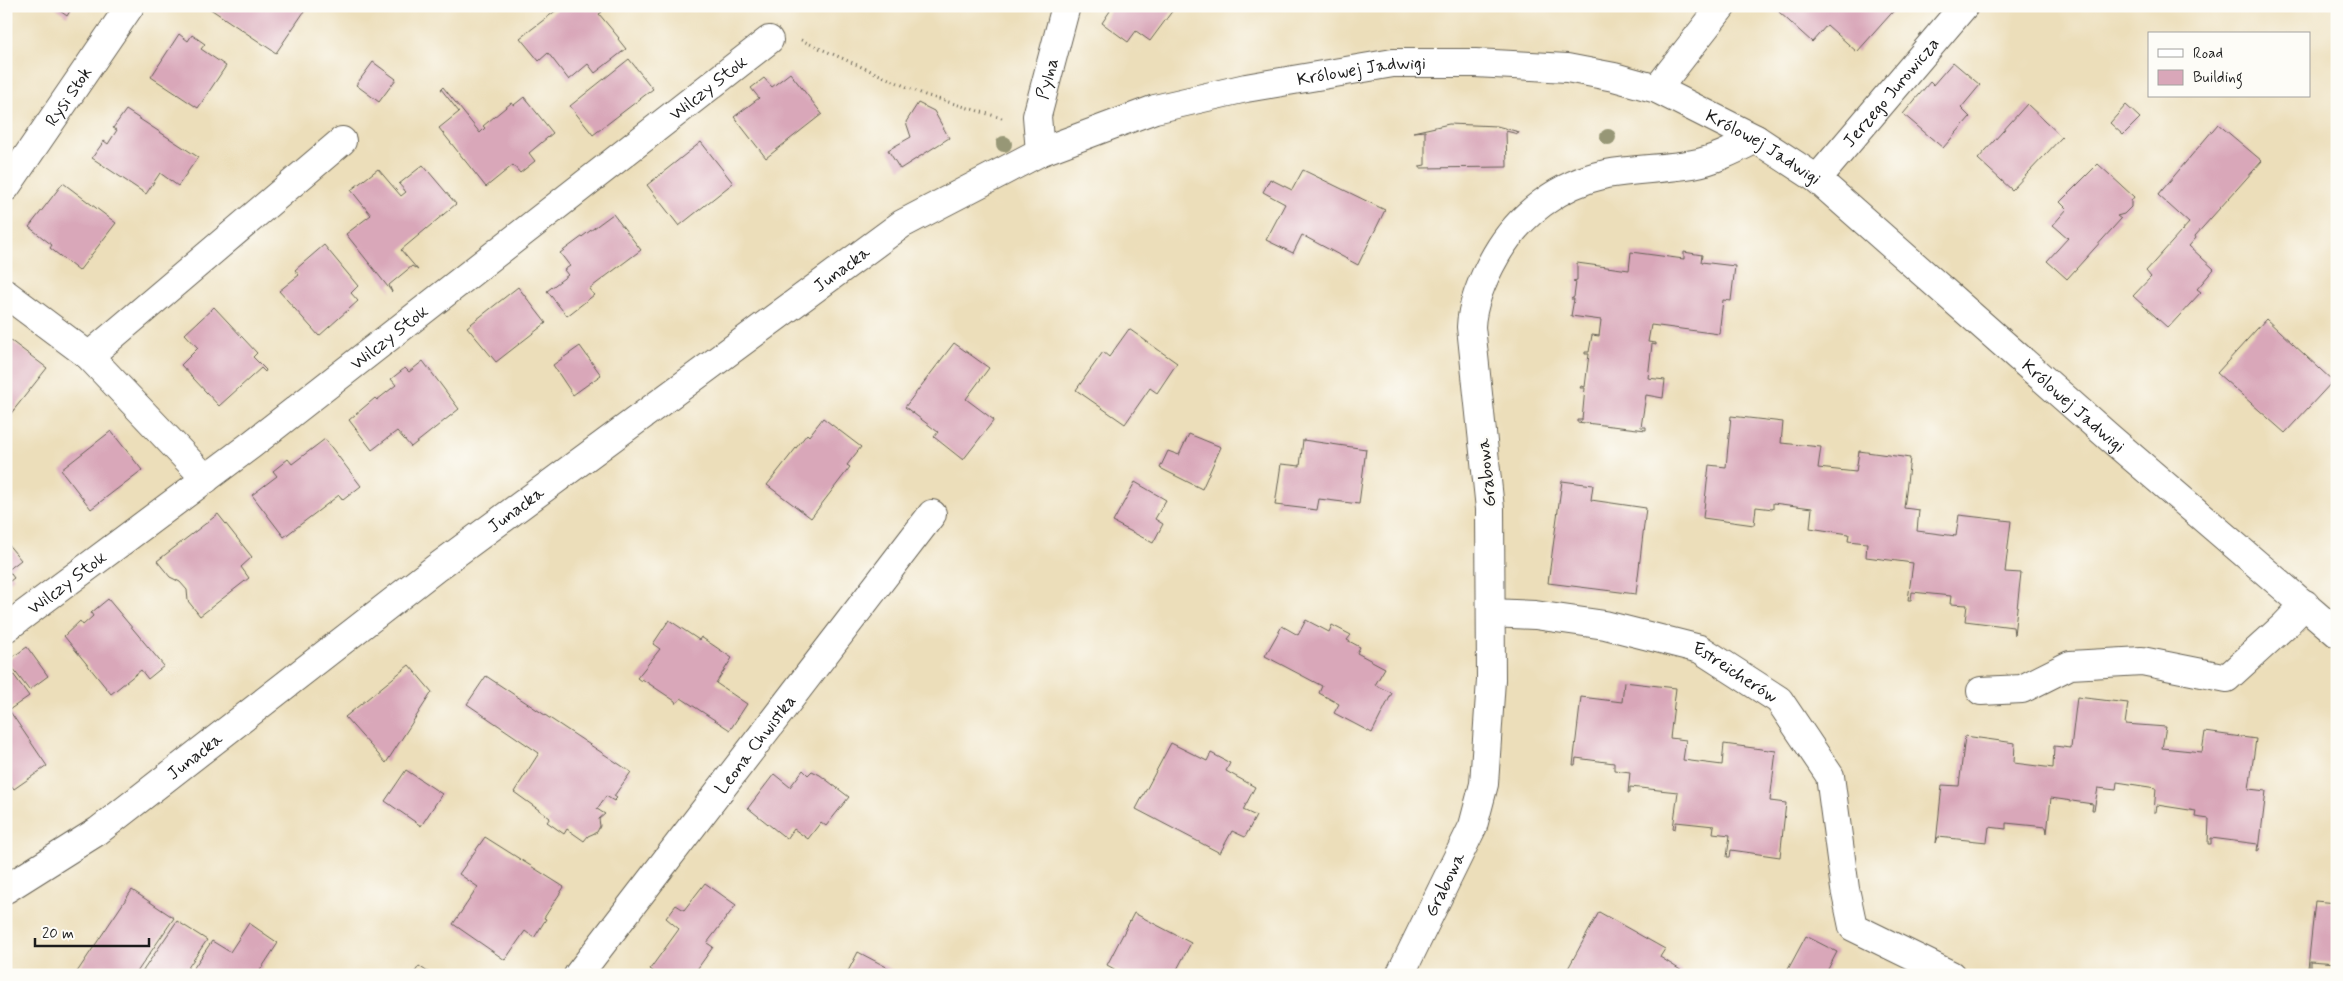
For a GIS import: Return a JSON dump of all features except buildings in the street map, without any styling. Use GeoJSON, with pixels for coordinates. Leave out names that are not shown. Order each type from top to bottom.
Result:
{"type":"FeatureCollection","features":[{"type":"Feature","properties":{"kind":"street","name":"Rysi Stok"},"geometry":{"type":"LineString","coordinates":[[6,187],[130,6]]}},
{"type":"Feature","properties":{"kind":"street","name":"Pylna"},"geometry":{"type":"LineString","coordinates":[[1040,152],[1037,116],[1066,6]]}},
{"type":"Feature","properties":{"kind":"street"},"geometry":{"type":"LineString","coordinates":[[1657,88],[1722,6]]}},
{"type":"Feature","properties":{"kind":"street","name":"Jerzego Jurowicza"},"geometry":{"type":"LineString","coordinates":[[1816,179],[1964,6]]}},
{"type":"Feature","properties":{"kind":"street","name":"Wilczy Stok"},"geometry":{"type":"LineString","coordinates":[[6,628],[206,479],[769,40]]}},
{"type":"Feature","properties":{"kind":"street","name":"Królowej Jadwigi"},"geometry":{"type":"LineString","coordinates":[[1040,152],[1156,109],[1246,88],[1393,63],[1475,63],[1567,68],[1657,88],[1756,139],[1816,179],[2110,438],[2337,633]]}},
{"type":"Feature","properties":{"kind":"street","name":"Grabowa"},"geometry":{"type":"LineString","coordinates":[[1400,975],[1464,847],[1480,807],[1488,730],[1491,613],[1488,482],[1471,326],[1479,293],[1497,254],[1513,229],[1523,218],[1557,194],[1581,182],[1604,175],[1694,164],[1730,152],[1756,139]]}},
{"type":"Feature","properties":{"kind":"street"},"geometry":{"type":"LineString","coordinates":[[88,356],[342,141]]}},
{"type":"Feature","properties":{"kind":"street","name":"Junacka"},"geometry":{"type":"LineString","coordinates":[[6,889],[98,831],[436,568],[894,229],[1040,152]]}},
{"type":"Feature","properties":{"kind":"street"},"geometry":{"type":"LineString","coordinates":[[6,294],[88,356],[206,479]]}},
{"type":"Feature","properties":{"kind":"street","name":"Leona Chwistka"},"geometry":{"type":"LineString","coordinates":[[578,975],[932,514]]}},
{"type":"Feature","properties":{"kind":"street"},"geometry":{"type":"LineString","coordinates":[[1981,691],[2022,689],[2070,664],[2142,661],[2227,678],[2285,626],[2305,604]]}},
{"type":"Feature","properties":{"kind":"street","name":"Estreicherów"},"geometry":{"type":"LineString","coordinates":[[1491,613],[1535,615],[1605,625],[1700,649],[1779,700],[1830,776],[1845,889],[1853,927],[1951,975]]}},
{"type":"Feature","properties":{"kind":"path"},"geometry":{"type":"LineString","coordinates":[[769,40],[796,38],[926,95],[1007,120],[1011,124]]}}]}
